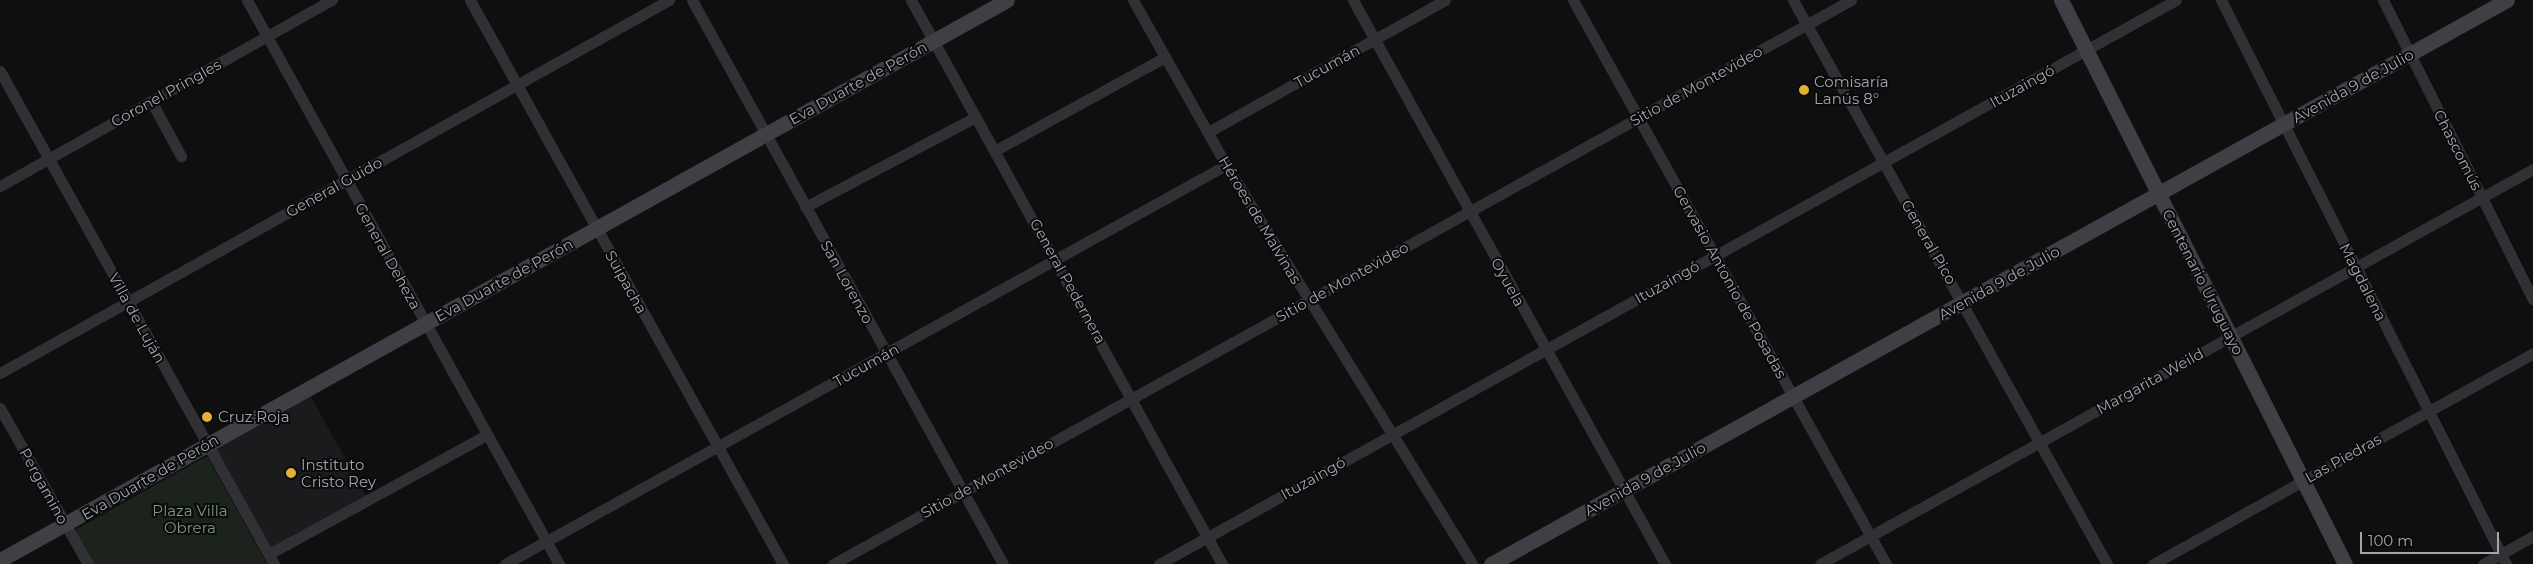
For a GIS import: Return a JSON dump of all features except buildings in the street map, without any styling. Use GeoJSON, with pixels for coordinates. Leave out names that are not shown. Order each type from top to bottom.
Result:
{"type":"FeatureCollection","features":[{"type":"Feature","properties":{"kind":"main road","name":"Eva Duarte de Perón"},"geometry":{"type":"LineString","coordinates":[[0,560],[1007,0]]}},
{"type":"Feature","properties":{"kind":"main road","name":"Centenario Uruguayo"},"geometry":{"type":"LineString","coordinates":[[2061,0],[2345,564]]}},
{"type":"Feature","properties":{"kind":"main road","name":"Avenida 9 de Julio"},"geometry":{"type":"LineString","coordinates":[[1491,564],[2507,0]]}},
{"type":"Feature","properties":{"kind":"street","name":"General Deheza"},"geometry":{"type":"LineString","coordinates":[[247,0],[559,564]]}},
{"type":"Feature","properties":{"kind":"street","name":"Coronel Pringles"},"geometry":{"type":"LineString","coordinates":[[0,186],[332,0]]}},
{"type":"Feature","properties":{"kind":"street","name":"Suipacha"},"geometry":{"type":"LineString","coordinates":[[470,0],[783,564]]}},
{"type":"Feature","properties":{"kind":"street","name":"General Guido"},"geometry":{"type":"LineString","coordinates":[[0,373],[669,0]]}},
{"type":"Feature","properties":{"kind":"street","name":"San Lorenzo"},"geometry":{"type":"LineString","coordinates":[[692,0],[1003,564]]}},
{"type":"Feature","properties":{"kind":"street","name":"General Pedernera"},"geometry":{"type":"LineString","coordinates":[[911,0],[996,150],[1222,564]]}},
{"type":"Feature","properties":{"kind":"street","name":"Héroes de Malvinas"},"geometry":{"type":"LineString","coordinates":[[1133,0],[1226,165],[1308,300],[1393,433],[1472,564]]}},
{"type":"Feature","properties":{"kind":"street","name":"Oyuela"},"geometry":{"type":"LineString","coordinates":[[1353,0],[1665,564]]}},
{"type":"Feature","properties":{"kind":"street","name":"Tucumán"},"geometry":{"type":"LineString","coordinates":[[1208,132],[1446,0]]}},
{"type":"Feature","properties":{"kind":"street","name":"Gervasio Antonio de Posadas"},"geometry":{"type":"LineString","coordinates":[[1573,0],[1716,254],[1886,564]]}},
{"type":"Feature","properties":{"kind":"street","name":"General Pico"},"geometry":{"type":"LineString","coordinates":[[1792,0],[1963,302],[2107,564]]}},
{"type":"Feature","properties":{"kind":"street","name":"Sitio de Montevideo"},"geometry":{"type":"LineString","coordinates":[[833,564],[1132,400],[1308,300],[1470,213],[1851,0]]}},
{"type":"Feature","properties":{"kind":"street","name":"Ituzaingó"},"geometry":{"type":"LineString","coordinates":[[1159,564],[2176,0]]}},
{"type":"Feature","properties":{"kind":"street","name":"Magdalena"},"geometry":{"type":"LineString","coordinates":[[2221,0],[2430,410],[2503,559]]}},
{"type":"Feature","properties":{"kind":"street","name":"Chascomús"},"geometry":{"type":"LineString","coordinates":[[2383,0],[2533,299]]}},
{"type":"Feature","properties":{"kind":"street"},"geometry":{"type":"LineString","coordinates":[[996,150],[1165,57]]}},
{"type":"Feature","properties":{"kind":"street","name":"Villa de Luján"},"geometry":{"type":"LineString","coordinates":[[0,71],[272,559]]}},
{"type":"Feature","properties":{"kind":"street"},"geometry":{"type":"LineString","coordinates":[[151,101],[181,156]]}},
{"type":"Feature","properties":{"kind":"street"},"geometry":{"type":"LineString","coordinates":[[806,207],[976,116]]}},
{"type":"Feature","properties":{"kind":"street","name":"Tucumán"},"geometry":{"type":"LineString","coordinates":[[506,564],[1226,165]]}},
{"type":"Feature","properties":{"kind":"street","name":"Margarita Weild"},"geometry":{"type":"LineString","coordinates":[[1820,564],[2533,169]]}},
{"type":"Feature","properties":{"kind":"street","name":"Las Piedras"},"geometry":{"type":"LineString","coordinates":[[2153,564],[2533,353]]}},
{"type":"Feature","properties":{"kind":"street","name":"Pergamino"},"geometry":{"type":"LineString","coordinates":[[0,408],[88,564]]}},
{"type":"Feature","properties":{"kind":"street"},"geometry":{"type":"LineString","coordinates":[[272,559],[486,435]]}},
{"type":"Feature","properties":{"kind":"street"},"geometry":{"type":"LineString","coordinates":[[2484,564],[2503,559],[2533,536]]}},
{"type":"Feature","properties":{"kind":"shaded area","name":"Instituto Cristo Rey"},"geometry":{"type":"Polygon","coordinates":[[[310,395],[366,496],[270,550],[214,448],[310,395]]]}},
{"type":"Feature","properties":{"kind":"green space","name":"Plaza Villa Obrera"},"geometry":{"type":"Polygon","coordinates":[[[207,456],[267,564],[94,564],[75,530],[207,456]]]}},
{"type":"Feature","properties":{"kind":"place","name":"Comisaría Lanús 8°"},"geometry":{"type":"Point","coordinates":[1804,90]}},
{"type":"Feature","properties":{"kind":"place","name":"Cruz Roja"},"geometry":{"type":"Point","coordinates":[207,417]}},
{"type":"Feature","properties":{"kind":"place","name":"Instituto Cristo Rey"},"geometry":{"type":"Point","coordinates":[291,473]}}]}
